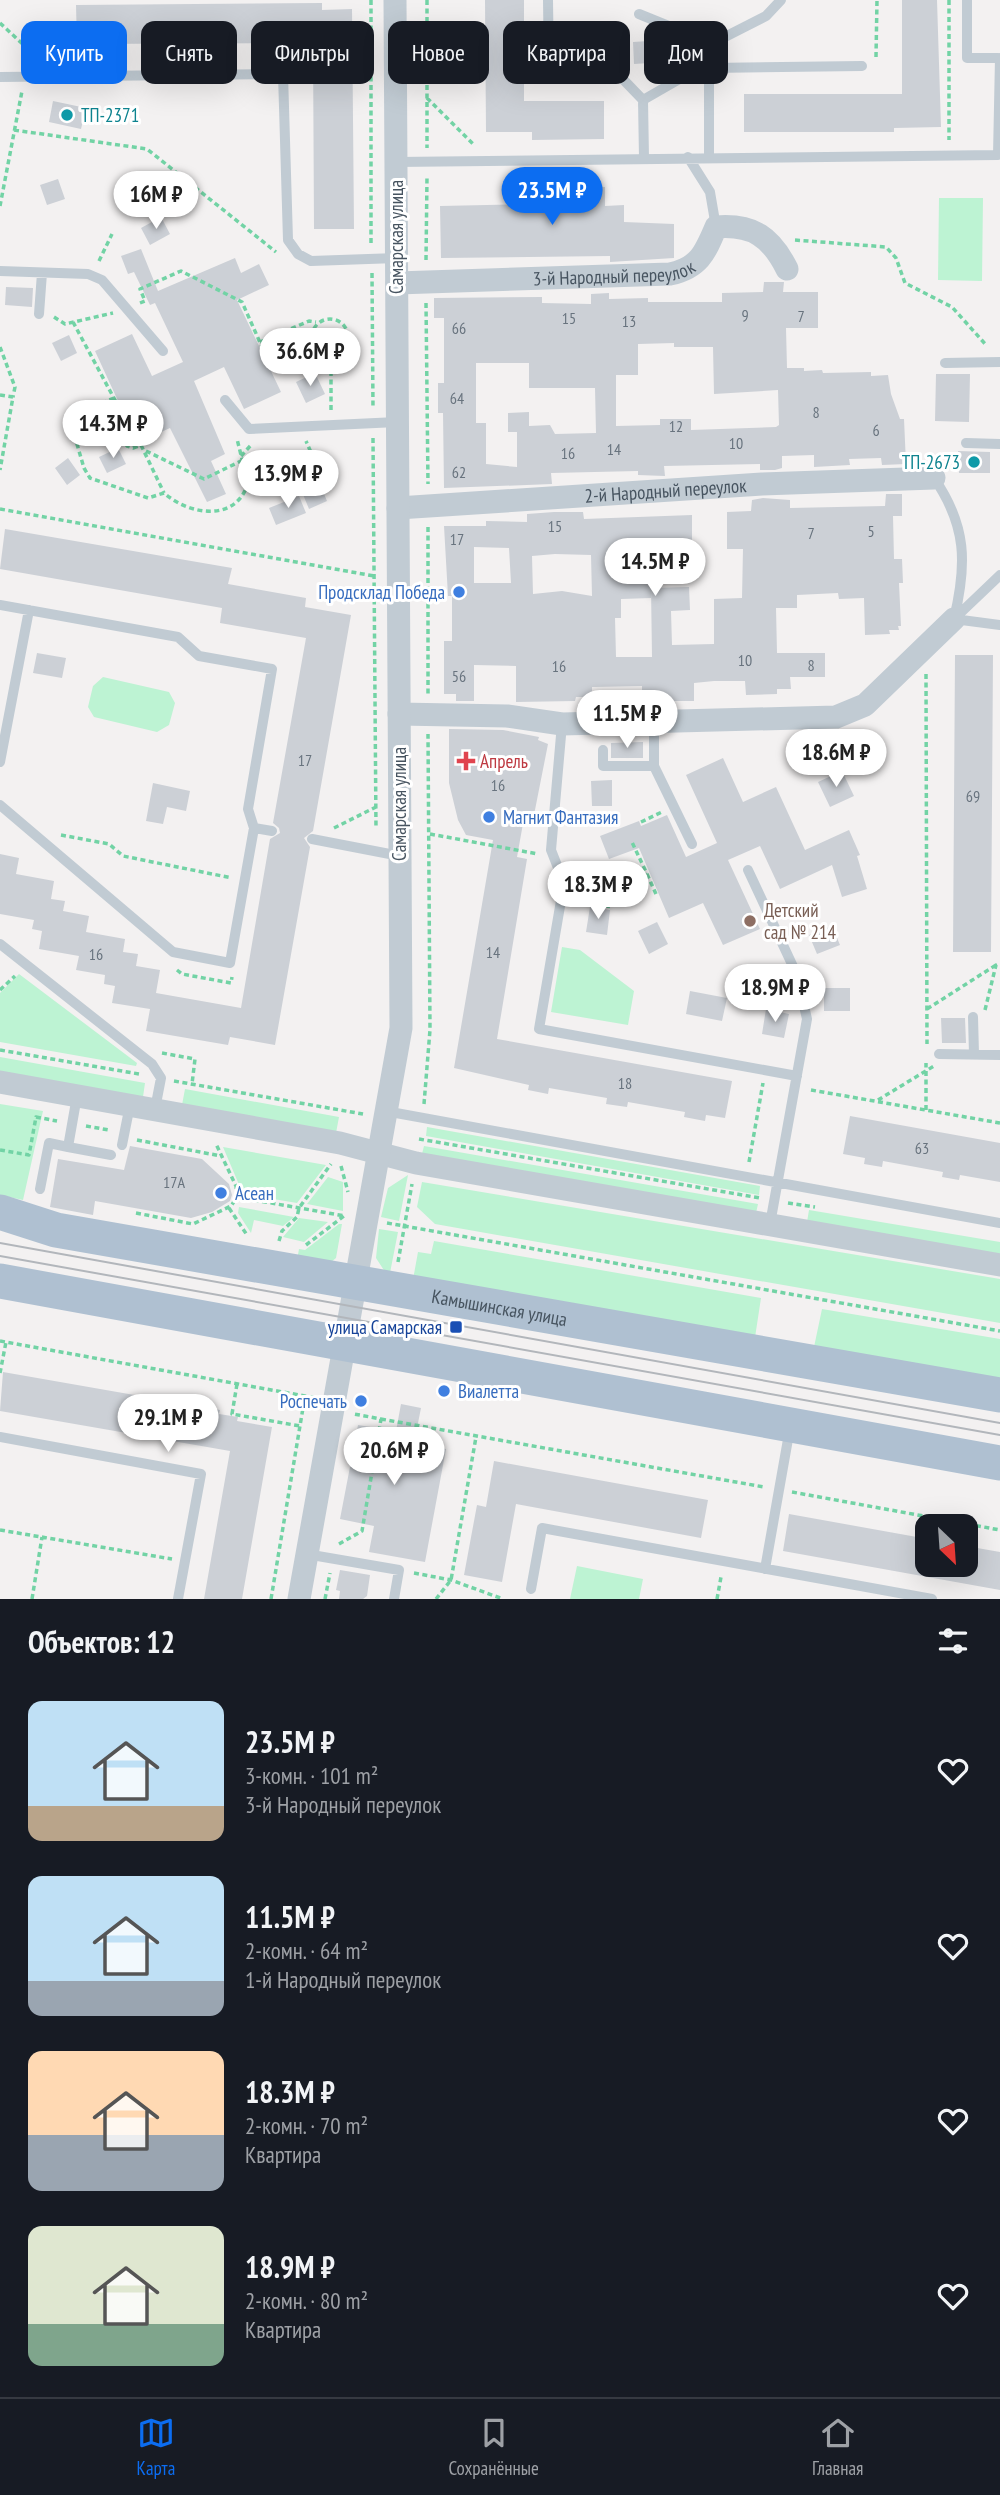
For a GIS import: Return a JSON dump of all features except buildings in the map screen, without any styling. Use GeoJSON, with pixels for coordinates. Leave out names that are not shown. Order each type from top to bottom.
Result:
{"type":"FeatureCollection","features":[{"type":"Feature","properties":{"kind":"main road","name":"Камышинская улица"},"geometry":{"type":"LineString","coordinates":[[0,1213],[56,1230],[1000,1395]]}},
{"type":"Feature","properties":{"kind":"main road"},"geometry":{"type":"LineString","coordinates":[[0,1281],[1000,1463]]}},
{"type":"Feature","properties":{"kind":"street","name":"Самарская улица"},"geometry":{"type":"LineString","coordinates":[[299,1599],[353,1284],[352,1214],[377,1153],[375,1113],[401,1028],[395,0]]}},
{"type":"Feature","properties":{"kind":"street"},"geometry":{"type":"LineString","coordinates":[[716,227],[734,226],[766,237],[787,269]]}},
{"type":"Feature","properties":{"kind":"street","name":"3-й Народный переулок"},"geometry":{"type":"LineString","coordinates":[[397,283],[670,274],[695,266],[704,256],[716,227]]}},
{"type":"Feature","properties":{"kind":"street","name":"2-й Народный переулок"},"geometry":{"type":"LineString","coordinates":[[398,508],[762,484],[934,478]]}},
{"type":"Feature","properties":{"kind":"street"},"geometry":{"type":"LineString","coordinates":[[399,714],[507,716],[562,724],[836,716],[866,705],[954,619]]}},
{"type":"Feature","properties":{"kind":"street"},"geometry":{"type":"LineString","coordinates":[[0,1082],[155,1109],[416,1163],[1000,1265]]}},
{"type":"Feature","properties":{"kind":"lane"},"geometry":{"type":"LineString","coordinates":[[548,0],[549,72],[616,72],[643,100],[643,158]]}},
{"type":"Feature","properties":{"kind":"lane"},"geometry":{"type":"LineString","coordinates":[[728,35],[766,16],[781,0]]}},
{"type":"Feature","properties":{"kind":"lane"},"geometry":{"type":"LineString","coordinates":[[396,162],[709,156],[999,158],[999,58],[967,58],[967,0]]}},
{"type":"Feature","properties":{"kind":"lane"},"geometry":{"type":"LineString","coordinates":[[639,15],[655,21]]}},
{"type":"Feature","properties":{"kind":"lane"},"geometry":{"type":"LineString","coordinates":[[709,156],[709,68],[862,66]]}},
{"type":"Feature","properties":{"kind":"lane"},"geometry":{"type":"LineString","coordinates":[[127,76],[283,75],[288,240],[298,254],[311,261],[397,258]]}},
{"type":"Feature","properties":{"kind":"lane"},"geometry":{"type":"LineString","coordinates":[[0,77],[21,77]]}},
{"type":"Feature","properties":{"kind":"lane"},"geometry":{"type":"LineString","coordinates":[[643,100],[671,84]]}},
{"type":"Feature","properties":{"kind":"lane"},"geometry":{"type":"LineString","coordinates":[[688,157],[710,192],[716,227]]}},
{"type":"Feature","properties":{"kind":"lane"},"geometry":{"type":"LineString","coordinates":[[0,271],[95,277],[102,280],[125,310],[163,351]]}},
{"type":"Feature","properties":{"kind":"lane"},"geometry":{"type":"LineString","coordinates":[[39,313],[42,273]]}},
{"type":"Feature","properties":{"kind":"lane"},"geometry":{"type":"LineString","coordinates":[[945,363],[1000,362]]}},
{"type":"Feature","properties":{"kind":"lane"},"geometry":{"type":"LineString","coordinates":[[225,400],[249,429],[397,422]]}},
{"type":"Feature","properties":{"kind":"lane"},"geometry":{"type":"LineString","coordinates":[[966,443],[1000,444]]}},
{"type":"Feature","properties":{"kind":"lane"},"geometry":{"type":"LineString","coordinates":[[934,478],[945,494],[960,529],[964,577],[954,619]]}},
{"type":"Feature","properties":{"kind":"lane"},"geometry":{"type":"LineString","coordinates":[[954,619],[1000,575]]}},
{"type":"Feature","properties":{"kind":"lane"},"geometry":{"type":"LineString","coordinates":[[0,605],[178,637],[199,656],[272,669],[248,809],[254,828],[230,963],[173,952],[0,805]]}},
{"type":"Feature","properties":{"kind":"lane"},"geometry":{"type":"LineString","coordinates":[[0,761],[29,610]]}},
{"type":"Feature","properties":{"kind":"lane"},"geometry":{"type":"LineString","coordinates":[[954,619],[1000,625]]}},
{"type":"Feature","properties":{"kind":"lane"},"geometry":{"type":"LineString","coordinates":[[653,722],[654,766],[692,844]]}},
{"type":"Feature","properties":{"kind":"lane"},"geometry":{"type":"LineString","coordinates":[[562,724],[552,856],[563,889],[539,1029],[796,1082]]}},
{"type":"Feature","properties":{"kind":"lane"},"geometry":{"type":"LineString","coordinates":[[603,750],[603,766],[654,766]]}},
{"type":"Feature","properties":{"kind":"lane"},"geometry":{"type":"LineString","coordinates":[[254,828],[272,831]]}},
{"type":"Feature","properties":{"kind":"lane"},"geometry":{"type":"LineString","coordinates":[[312,839],[400,856]]}},
{"type":"Feature","properties":{"kind":"lane"},"geometry":{"type":"LineString","coordinates":[[748,870],[804,997],[807,1019],[770,1224]]}},
{"type":"Feature","properties":{"kind":"lane"},"geometry":{"type":"LineString","coordinates":[[0,944],[152,1064],[161,1079],[155,1109]]}},
{"type":"Feature","properties":{"kind":"lane"},"geometry":{"type":"LineString","coordinates":[[973,1017],[978,1054]]}},
{"type":"Feature","properties":{"kind":"lane"},"geometry":{"type":"LineString","coordinates":[[939,1054],[1000,1055]]}},
{"type":"Feature","properties":{"kind":"lane"},"geometry":{"type":"LineString","coordinates":[[68,1147],[77,1096]]}},
{"type":"Feature","properties":{"kind":"lane"},"geometry":{"type":"LineString","coordinates":[[123,1141],[130,1105]]}},
{"type":"Feature","properties":{"kind":"lane"},"geometry":{"type":"LineString","coordinates":[[375,1113],[1000,1223]]}},
{"type":"Feature","properties":{"kind":"lane"},"geometry":{"type":"LineString","coordinates":[[40,1189],[49,1143],[111,1155]]}},
{"type":"Feature","properties":{"kind":"lane"},"geometry":{"type":"LineString","coordinates":[[765,1569],[790,1425]]}},
{"type":"Feature","properties":{"kind":"lane"},"geometry":{"type":"LineString","coordinates":[[0,1437],[201,1474],[178,1599]]}},
{"type":"Feature","properties":{"kind":"lane"},"geometry":{"type":"LineString","coordinates":[[531,1589],[542,1528],[932,1599]]}},
{"type":"Feature","properties":{"kind":"lane"},"geometry":{"type":"LineString","coordinates":[[306,1554],[399,1570],[394,1599]]}},
{"type":"Feature","properties":{"kind":"path"},"geometry":{"type":"LineString","coordinates":[[371,0],[376,852]]}},
{"type":"Feature","properties":{"kind":"path"},"geometry":{"type":"LineString","coordinates":[[427,0],[427,161]]}},
{"type":"Feature","properties":{"kind":"path"},"geometry":{"type":"LineString","coordinates":[[862,66],[876,66],[877,0]]}},
{"type":"Feature","properties":{"kind":"path"},"geometry":{"type":"LineString","coordinates":[[946,147],[949,143],[949,0]]}},
{"type":"Feature","properties":{"kind":"path"},"geometry":{"type":"LineString","coordinates":[[0,23],[21,43]]}},
{"type":"Feature","properties":{"kind":"path"},"geometry":{"type":"LineString","coordinates":[[0,206],[23,84]]}},
{"type":"Feature","properties":{"kind":"path"},"geometry":{"type":"LineString","coordinates":[[427,98],[489,160]]}},
{"type":"Feature","properties":{"kind":"path"},"geometry":{"type":"LineString","coordinates":[[14,130],[147,149],[279,254],[298,254]]}},
{"type":"Feature","properties":{"kind":"path"},"geometry":{"type":"LineString","coordinates":[[95,277],[111,234]]}},
{"type":"Feature","properties":{"kind":"path"},"geometry":{"type":"LineString","coordinates":[[766,237],[886,247],[896,258],[905,284],[951,307],[992,352]]}},
{"type":"Feature","properties":{"kind":"path"},"geometry":{"type":"LineString","coordinates":[[39,313],[49,313],[65,324],[125,310],[145,301],[140,289],[181,271],[242,302],[266,356]]}},
{"type":"Feature","properties":{"kind":"path"},"geometry":{"type":"LineString","coordinates":[[260,342],[309,321],[333,318],[343,326],[345,345],[338,354],[322,354],[316,345],[316,322]]}},
{"type":"Feature","properties":{"kind":"path"},"geometry":{"type":"LineString","coordinates":[[73,322],[114,398],[113,415],[127,446],[133,448],[141,445],[164,493],[183,507],[198,511],[223,510],[239,500],[245,491],[248,476],[237,440],[246,426]]}},
{"type":"Feature","properties":{"kind":"path"},"geometry":{"type":"LineString","coordinates":[[0,347],[15,387],[0,470]]}},
{"type":"Feature","properties":{"kind":"path"},"geometry":{"type":"LineString","coordinates":[[326,425],[333,400],[331,356]]}},
{"type":"Feature","properties":{"kind":"path"},"geometry":{"type":"LineString","coordinates":[[0,395],[13,397]]}},
{"type":"Feature","properties":{"kind":"path"},"geometry":{"type":"LineString","coordinates":[[114,398],[69,417],[86,472],[95,481],[148,498],[164,493]]}},
{"type":"Feature","properties":{"kind":"path"},"geometry":{"type":"LineString","coordinates":[[300,426],[323,480],[305,488]]}},
{"type":"Feature","properties":{"kind":"path"},"geometry":{"type":"LineString","coordinates":[[144,450],[204,479],[243,460]]}},
{"type":"Feature","properties":{"kind":"path"},"geometry":{"type":"LineString","coordinates":[[0,509],[428,586]]}},
{"type":"Feature","properties":{"kind":"path"},"geometry":{"type":"LineString","coordinates":[[926,644],[927,1046]]}},
{"type":"Feature","properties":{"kind":"path"},"geometry":{"type":"LineString","coordinates":[[312,839],[376,807]]}},
{"type":"Feature","properties":{"kind":"path"},"geometry":{"type":"LineString","coordinates":[[641,822],[674,807]]}},
{"type":"Feature","properties":{"kind":"path"},"geometry":{"type":"LineString","coordinates":[[28,829],[109,844],[123,856],[244,880]]}},
{"type":"Feature","properties":{"kind":"path"},"geometry":{"type":"LineString","coordinates":[[430,834],[552,856]]}},
{"type":"Feature","properties":{"kind":"path"},"geometry":{"type":"LineString","coordinates":[[631,840],[656,894]]}},
{"type":"Feature","properties":{"kind":"path"},"geometry":{"type":"LineString","coordinates":[[563,889],[600,895],[647,874]]}},
{"type":"Feature","properties":{"kind":"path"},"geometry":{"type":"LineString","coordinates":[[608,908],[611,891]]}},
{"type":"Feature","properties":{"kind":"path"},"geometry":{"type":"LineString","coordinates":[[927,1009],[998,964]]}},
{"type":"Feature","properties":{"kind":"path"},"geometry":{"type":"LineString","coordinates":[[978,1054],[984,1016],[998,964]]}},
{"type":"Feature","properties":{"kind":"path"},"geometry":{"type":"LineString","coordinates":[[0,990],[19,972]]}},
{"type":"Feature","properties":{"kind":"path"},"geometry":{"type":"LineString","coordinates":[[0,1050],[375,1113]]}},
{"type":"Feature","properties":{"kind":"path"},"geometry":{"type":"LineString","coordinates":[[926,1059],[926,1110]]}},
{"type":"Feature","properties":{"kind":"path"},"geometry":{"type":"LineString","coordinates":[[876,1101],[926,1071]]}},
{"type":"Feature","properties":{"kind":"path"},"geometry":{"type":"LineString","coordinates":[[796,1082],[876,1101],[1000,1123]]}},
{"type":"Feature","properties":{"kind":"path"},"geometry":{"type":"LineString","coordinates":[[419,1139],[827,1209]]}},
{"type":"Feature","properties":{"kind":"path"},"geometry":{"type":"LineString","coordinates":[[123,1141],[221,1156]]}},
{"type":"Feature","properties":{"kind":"path"},"geometry":{"type":"LineString","coordinates":[[136,1213],[193,1224],[229,1208],[237,1198],[236,1186],[215,1142]]}},
{"type":"Feature","properties":{"kind":"path"},"geometry":{"type":"LineString","coordinates":[[279,1241],[282,1231],[297,1217],[299,1208],[332,1162]]}},
{"type":"Feature","properties":{"kind":"path"},"geometry":{"type":"LineString","coordinates":[[340,1164],[346,1177],[348,1196]]}},
{"type":"Feature","properties":{"kind":"path"},"geometry":{"type":"LineString","coordinates":[[237,1198],[352,1214],[1000,1331]]}},
{"type":"Feature","properties":{"kind":"path"},"geometry":{"type":"LineString","coordinates":[[229,1208],[247,1235],[257,1237]]}},
{"type":"Feature","properties":{"kind":"path"},"geometry":{"type":"LineString","coordinates":[[304,1246],[352,1214]]}},
{"type":"Feature","properties":{"kind":"path"},"geometry":{"type":"LineString","coordinates":[[268,1239],[292,1244]]}},
{"type":"Feature","properties":{"kind":"path"},"geometry":{"type":"LineString","coordinates":[[0,1341],[318,1399]]}},
{"type":"Feature","properties":{"kind":"path"},"geometry":{"type":"LineString","coordinates":[[0,1373],[6,1342]]}},
{"type":"Feature","properties":{"kind":"path"},"geometry":{"type":"LineString","coordinates":[[237,1384],[232,1414],[300,1426]]}},
{"type":"Feature","properties":{"kind":"path"},"geometry":{"type":"LineString","coordinates":[[271,1599],[305,1396]]}},
{"type":"Feature","properties":{"kind":"path"},"geometry":{"type":"LineString","coordinates":[[349,1413],[1000,1530]]}},
{"type":"Feature","properties":{"kind":"path"},"geometry":{"type":"LineString","coordinates":[[325,1599],[335,1546],[362,1531],[381,1419]]}},
{"type":"Feature","properties":{"kind":"path"},"geometry":{"type":"LineString","coordinates":[[436,1599],[451,1580],[476,1437]]}},
{"type":"Feature","properties":{"kind":"path"},"geometry":{"type":"LineString","coordinates":[[0,1530],[185,1561]]}},
{"type":"Feature","properties":{"kind":"path"},"geometry":{"type":"LineString","coordinates":[[32,1599],[42,1537]]}},
{"type":"Feature","properties":{"kind":"path"},"geometry":{"type":"LineString","coordinates":[[717,1599],[723,1561]]}},
{"type":"Feature","properties":{"kind":"path"},"geometry":{"type":"LineString","coordinates":[[399,1570],[451,1580],[503,1599]]}},
{"type":"Feature","properties":{"kind":"green space"},"geometry":{"type":"Polygon","coordinates":[[[939,198],[983,198],[982,281],[938,280],[939,198]]]}},
{"type":"Feature","properties":{"kind":"green space"},"geometry":{"type":"Polygon","coordinates":[[[103,677],[169,692],[175,703],[169,725],[157,732],[94,717],[88,707],[93,686],[103,677]]]}},
{"type":"Feature","properties":{"kind":"green space"},"geometry":{"type":"Polygon","coordinates":[[[562,947],[580,950],[634,991],[628,1025],[551,1012],[562,947]]]}},
{"type":"Feature","properties":{"kind":"green space"},"geometry":{"type":"Polygon","coordinates":[[[19,974],[137,1063],[136,1066],[0,1042],[0,993],[19,974]]]}},
{"type":"Feature","properties":{"kind":"green space"},"geometry":{"type":"Polygon","coordinates":[[[0,1057],[145,1083],[143,1097],[0,1072],[0,1057]]]}},
{"type":"Feature","properties":{"kind":"green space"},"geometry":{"type":"Polygon","coordinates":[[[185,1089],[339,1117],[336,1133],[182,1105],[185,1089]]]}},
{"type":"Feature","properties":{"kind":"green space"},"geometry":{"type":"Polygon","coordinates":[[[0,1104],[43,1111],[23,1200],[0,1195],[0,1104]]]}},
{"type":"Feature","properties":{"kind":"green space"},"geometry":{"type":"Polygon","coordinates":[[[427,1127],[760,1186],[759,1195],[426,1136],[427,1127]]]}},
{"type":"Feature","properties":{"kind":"green space"},"geometry":{"type":"Polygon","coordinates":[[[424,1146],[758,1204],[756,1213],[422,1154],[424,1146]]]}},
{"type":"Feature","properties":{"kind":"green space"},"geometry":{"type":"Polygon","coordinates":[[[223,1147],[326,1165],[297,1203],[243,1194],[223,1147]]]}},
{"type":"Feature","properties":{"kind":"green space"},"geometry":{"type":"Polygon","coordinates":[[[408,1175],[399,1221],[381,1217],[388,1188],[408,1175]]]}},
{"type":"Feature","properties":{"kind":"green space"},"geometry":{"type":"Polygon","coordinates":[[[328,1177],[343,1182],[343,1211],[307,1204],[328,1177]]]}},
{"type":"Feature","properties":{"kind":"green space"},"geometry":{"type":"Polygon","coordinates":[[[422,1182],[1000,1279],[1000,1323],[435,1224],[417,1207],[422,1182]]]}},
{"type":"Feature","properties":{"kind":"green space"},"geometry":{"type":"Polygon","coordinates":[[[239,1207],[294,1217],[283,1226],[254,1220],[251,1233],[238,1213],[239,1207]]]}},
{"type":"Feature","properties":{"kind":"green space"},"geometry":{"type":"Polygon","coordinates":[[[809,1210],[1000,1242],[1000,1254],[807,1222],[809,1210]]]}},
{"type":"Feature","properties":{"kind":"green space"},"geometry":{"type":"Polygon","coordinates":[[[299,1218],[328,1222],[304,1242],[283,1237],[299,1218]]]}},
{"type":"Feature","properties":{"kind":"green space"},"geometry":{"type":"Polygon","coordinates":[[[342,1224],[336,1258],[331,1262],[297,1260],[299,1249],[305,1250],[342,1224]]]}},
{"type":"Feature","properties":{"kind":"green space"},"geometry":{"type":"Polygon","coordinates":[[[379,1229],[398,1232],[389,1278],[376,1258],[379,1229]]]}},
{"type":"Feature","properties":{"kind":"green space"},"geometry":{"type":"Polygon","coordinates":[[[434,1241],[761,1298],[754,1344],[412,1285],[418,1252],[431,1254],[434,1241]]]}},
{"type":"Feature","properties":{"kind":"green space"},"geometry":{"type":"Polygon","coordinates":[[[822,1309],[1000,1339],[1000,1381],[814,1347],[822,1309]]]}},
{"type":"Feature","properties":{"kind":"green space"},"geometry":{"type":"Polygon","coordinates":[[[577,1566],[643,1579],[639,1599],[570,1599],[577,1566]]]}},
{"type":"Feature","properties":{"kind":"tram line"},"geometry":{"type":"LineString","coordinates":[[0,1243],[1000,1423]]}},
{"type":"Feature","properties":{"kind":"tram line"},"geometry":{"type":"LineString","coordinates":[[0,1256],[1000,1435]]}},
{"type":"Feature","properties":{"kind":"place","name":"ТП-2371"},"geometry":{"type":"Point","coordinates":[67,115]}},
{"type":"Feature","properties":{"kind":"place","name":"ТП-2673"},"geometry":{"type":"Point","coordinates":[974,462]}},
{"type":"Feature","properties":{"kind":"place","name":"Продсклад Победа"},"geometry":{"type":"Point","coordinates":[459,592]}},
{"type":"Feature","properties":{"kind":"place","name":"Апрель"},"geometry":{"type":"Point","coordinates":[466,761]}},
{"type":"Feature","properties":{"kind":"place","name":"Магнит Фантазия"},"geometry":{"type":"Point","coordinates":[489,817]}},
{"type":"Feature","properties":{"kind":"place","name":"Детский сад № 214"},"geometry":{"type":"Point","coordinates":[750,921]}},
{"type":"Feature","properties":{"kind":"place","name":"Асеан"},"geometry":{"type":"Point","coordinates":[221,1193]}},
{"type":"Feature","properties":{"kind":"place","name":"улица Самарская"},"geometry":{"type":"Point","coordinates":[456,1327]}},
{"type":"Feature","properties":{"kind":"place","name":"Виалетта"},"geometry":{"type":"Point","coordinates":[444,1391]}},
{"type":"Feature","properties":{"kind":"place","name":"Роспечать"},"geometry":{"type":"Point","coordinates":[361,1401]}}]}
